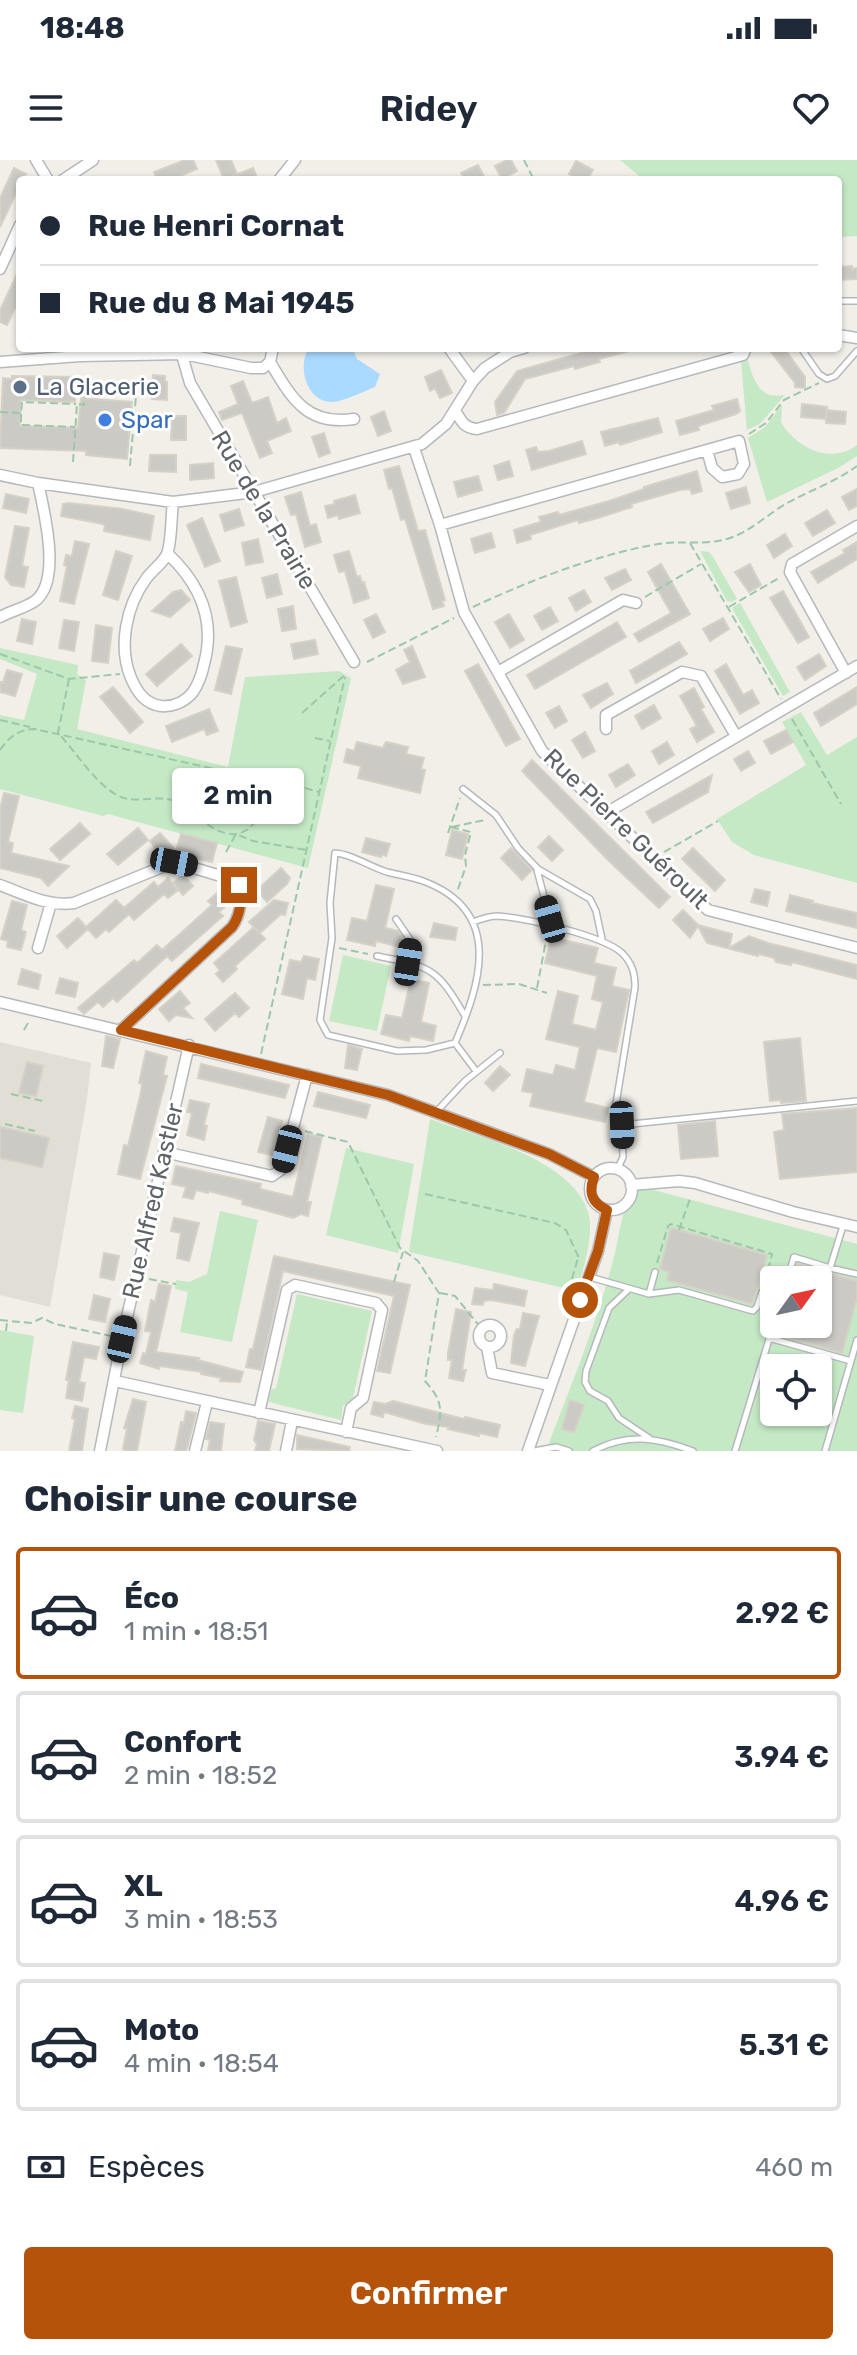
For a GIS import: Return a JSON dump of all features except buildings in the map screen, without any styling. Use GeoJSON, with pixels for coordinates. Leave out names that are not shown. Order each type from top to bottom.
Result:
{"type":"FeatureCollection","features":[{"type":"Feature","properties":{"kind":"street"},"geometry":{"type":"LineString","coordinates":[[69,176],[93,160]]}},
{"type":"Feature","properties":{"kind":"street"},"geometry":{"type":"LineString","coordinates":[[282,176],[295,160]]}},
{"type":"Feature","properties":{"kind":"street"},"geometry":{"type":"LineString","coordinates":[[0,269],[16,234]]}},
{"type":"Feature","properties":{"kind":"street"},"geometry":{"type":"LineString","coordinates":[[0,362],[81,352]]}},
{"type":"Feature","properties":{"kind":"street","name":"Rue de la Prairie"},"geometry":{"type":"LineString","coordinates":[[182,352],[190,383],[354,662]]}},
{"type":"Feature","properties":{"kind":"street"},"geometry":{"type":"LineString","coordinates":[[186,352],[251,368],[263,368],[270,362],[272,352]]}},
{"type":"Feature","properties":{"kind":"street"},"geometry":{"type":"LineString","coordinates":[[452,352],[473,381]]}},
{"type":"Feature","properties":{"kind":"street"},"geometry":{"type":"LineString","coordinates":[[0,475],[173,502],[254,492],[414,448],[435,434],[473,381],[497,359],[514,352]]}},
{"type":"Feature","properties":{"kind":"street"},"geometry":{"type":"LineString","coordinates":[[455,410],[462,422],[469,428],[477,429],[743,355],[744,352]]}},
{"type":"Feature","properties":{"kind":"street"},"geometry":{"type":"LineString","coordinates":[[270,362],[304,409],[335,422],[354,419]]}},
{"type":"Feature","properties":{"kind":"street"},"geometry":{"type":"LineString","coordinates":[[440,525],[739,441],[744,464],[733,477],[722,477],[716,472],[707,450]]}},
{"type":"Feature","properties":{"kind":"street","name":"Rue Pierre Guéroult"},"geometry":{"type":"LineString","coordinates":[[414,448],[440,525],[464,612],[542,751],[708,910],[857,948]]}},
{"type":"Feature","properties":{"kind":"street"},"geometry":{"type":"LineString","coordinates":[[0,617],[36,600],[43,592],[47,579],[48,542],[38,483]]}},
{"type":"Feature","properties":{"kind":"street"},"geometry":{"type":"LineString","coordinates":[[168,554],[191,579],[204,603],[208,640],[201,675],[187,699],[164,706],[152,704],[143,698],[129,673],[125,640],[132,604],[146,578],[168,554],[173,502]]}},
{"type":"Feature","properties":{"kind":"street"},"geometry":{"type":"LineString","coordinates":[[846,673],[790,572],[792,564],[857,526]]}},
{"type":"Feature","properties":{"kind":"street"},"geometry":{"type":"LineString","coordinates":[[498,672],[623,600],[636,603]]}},
{"type":"Feature","properties":{"kind":"street"},"geometry":{"type":"LineString","coordinates":[[606,813],[857,666]]}},
{"type":"Feature","properties":{"kind":"street"},"geometry":{"type":"LineString","coordinates":[[606,729],[606,715],[682,672],[701,676],[736,736]]}},
{"type":"Feature","properties":{"kind":"street"},"geometry":{"type":"LineString","coordinates":[[0,885],[51,903],[74,903],[174,862],[234,880],[239,885],[240,903],[237,920],[232,927],[121,1030]]}},
{"type":"Feature","properties":{"kind":"street"},"geometry":{"type":"LineString","coordinates":[[38,948],[51,903]]}},
{"type":"Feature","properties":{"kind":"street"},"geometry":{"type":"LineString","coordinates":[[0,1002],[388,1095],[559,1158],[594,1177]]}},
{"type":"Feature","properties":{"kind":"street","name":"Rue Alfred Kastler"},"geometry":{"type":"LineString","coordinates":[[100,1451],[122,1339],[189,1045]]}},
{"type":"Feature","properties":{"kind":"street"},"geometry":{"type":"LineString","coordinates":[[164,1152],[272,1176],[282,1169],[307,1075]]}},
{"type":"Feature","properties":{"kind":"street"},"geometry":{"type":"LineString","coordinates":[[608,1168],[618,1168],[627,1175],[631,1198],[615,1211],[607,1210],[591,1197],[590,1187],[594,1177],[608,1168]]}},
{"type":"Feature","properties":{"kind":"street"},"geometry":{"type":"LineString","coordinates":[[631,1185],[679,1181],[695,1183],[857,1227]]}},
{"type":"Feature","properties":{"kind":"street"},"geometry":{"type":"LineString","coordinates":[[531,1451],[550,1385],[595,1261],[607,1210]]}},
{"type":"Feature","properties":{"kind":"street"},"geometry":{"type":"LineString","coordinates":[[259,1413],[287,1290],[295,1285],[376,1303],[382,1310],[363,1398],[351,1408],[346,1432]]}},
{"type":"Feature","properties":{"kind":"street"},"geometry":{"type":"LineString","coordinates":[[487,1347],[500,1341],[500,1331],[491,1324],[481,1328],[479,1339],[487,1347],[492,1373],[550,1385]]}},
{"type":"Feature","properties":{"kind":"street"},"geometry":{"type":"LineString","coordinates":[[115,1381],[405,1448],[435,1451]]}},
{"type":"Feature","properties":{"kind":"street"},"geometry":{"type":"LineString","coordinates":[[195,1451],[207,1402]]}},
{"type":"Feature","properties":{"kind":"street"},"geometry":{"type":"LineString","coordinates":[[286,1451],[292,1421]]}},
{"type":"Feature","properties":{"kind":"lane"},"geometry":{"type":"LineString","coordinates":[[804,352],[819,374],[827,379],[835,376],[857,351]]}},
{"type":"Feature","properties":{"kind":"lane"},"geometry":{"type":"LineString","coordinates":[[463,789],[496,815],[518,848],[538,869],[590,899],[602,940]]}},
{"type":"Feature","properties":{"kind":"lane"},"geometry":{"type":"LineString","coordinates":[[335,853],[348,854],[365,865],[423,881],[454,899],[473,922],[480,955],[477,984],[455,1043],[426,1050],[397,1051],[328,1035],[320,1020],[331,947],[330,903],[335,853]]}},
{"type":"Feature","properties":{"kind":"lane"},"geometry":{"type":"LineString","coordinates":[[538,869],[549,926]]}},
{"type":"Feature","properties":{"kind":"lane"},"geometry":{"type":"LineString","coordinates":[[473,922],[500,916],[549,926],[602,940],[615,947],[629,961],[635,980],[615,1110],[616,1118],[622,1125],[623,1157],[618,1168]]}},
{"type":"Feature","properties":{"kind":"lane"},"geometry":{"type":"LineString","coordinates":[[396,919],[411,941],[408,962]]}},
{"type":"Feature","properties":{"kind":"lane"},"geometry":{"type":"LineString","coordinates":[[377,956],[408,962],[434,972],[466,1017]]}},
{"type":"Feature","properties":{"kind":"lane"},"geometry":{"type":"LineString","coordinates":[[455,1043],[476,1071]]}},
{"type":"Feature","properties":{"kind":"lane"},"geometry":{"type":"LineString","coordinates":[[437,1111],[447,1097],[500,1053]]}},
{"type":"Feature","properties":{"kind":"lane"},"geometry":{"type":"LineString","coordinates":[[622,1125],[857,1101]]}},
{"type":"Feature","properties":{"kind":"lane"},"geometry":{"type":"LineString","coordinates":[[831,1266],[843,1225]]}},
{"type":"Feature","properties":{"kind":"lane"},"geometry":{"type":"LineString","coordinates":[[791,1266],[794,1257],[823,1266]]}},
{"type":"Feature","properties":{"kind":"lane"},"geometry":{"type":"LineString","coordinates":[[832,1268],[857,1274]]}},
{"type":"Feature","properties":{"kind":"lane"},"geometry":{"type":"LineString","coordinates":[[649,1294],[655,1272]]}},
{"type":"Feature","properties":{"kind":"lane"},"geometry":{"type":"LineString","coordinates":[[589,1277],[649,1294],[679,1290],[753,1311],[760,1298]]}},
{"type":"Feature","properties":{"kind":"lane"},"geometry":{"type":"LineString","coordinates":[[629,1289],[609,1308],[586,1371],[585,1382],[590,1391],[608,1401],[619,1418],[649,1438],[693,1451]]}},
{"type":"Feature","properties":{"kind":"lane"},"geometry":{"type":"LineString","coordinates":[[735,1451],[769,1338],[851,1361]]}},
{"type":"Feature","properties":{"kind":"lane"},"geometry":{"type":"LineString","coordinates":[[825,1451],[857,1340]]}},
{"type":"Feature","properties":{"kind":"lane"},"geometry":{"type":"LineString","coordinates":[[593,1451],[619,1440],[649,1438]]}},
{"type":"Feature","properties":{"kind":"lane"},"geometry":{"type":"LineString","coordinates":[[531,1451],[556,1447],[569,1451]]}},
{"type":"Feature","properties":{"kind":"path"},"geometry":{"type":"LineString","coordinates":[[75,427],[21,425],[22,402],[84,405],[86,386],[92,379]]}},
{"type":"Feature","properties":{"kind":"path"},"geometry":{"type":"LineString","coordinates":[[739,441],[761,427],[777,406],[791,395],[827,379]]}},
{"type":"Feature","properties":{"kind":"path"},"geometry":{"type":"LineString","coordinates":[[130,466],[136,396],[133,383]]}},
{"type":"Feature","properties":{"kind":"path"},"geometry":{"type":"LineString","coordinates":[[73,462],[77,404]]}},
{"type":"Feature","properties":{"kind":"path"},"geometry":{"type":"LineString","coordinates":[[0,412],[21,413]]}},
{"type":"Feature","properties":{"kind":"path"},"geometry":{"type":"LineString","coordinates":[[302,713],[346,675],[354,662],[363,663],[376,657],[510,590],[658,544],[717,542],[734,537],[790,501],[833,483],[857,466]]}},
{"type":"Feature","properties":{"kind":"path"},"geometry":{"type":"LineString","coordinates":[[690,543],[841,804]]}},
{"type":"Feature","properties":{"kind":"path"},"geometry":{"type":"LineString","coordinates":[[636,603],[702,563]]}},
{"type":"Feature","properties":{"kind":"path"},"geometry":{"type":"LineString","coordinates":[[728,608],[790,572]]}},
{"type":"Feature","properties":{"kind":"path"},"geometry":{"type":"LineString","coordinates":[[0,654],[69,679],[129,673]]}},
{"type":"Feature","properties":{"kind":"path"},"geometry":{"type":"LineString","coordinates":[[259,1063],[346,675]]}},
{"type":"Feature","properties":{"kind":"path"},"geometry":{"type":"LineString","coordinates":[[58,733],[69,679]]}},
{"type":"Feature","properties":{"kind":"path"},"geometry":{"type":"LineString","coordinates":[[0,720],[237,774]]}},
{"type":"Feature","properties":{"kind":"path"},"geometry":{"type":"LineString","coordinates":[[0,750],[17,733],[35,729]]}},
{"type":"Feature","properties":{"kind":"path"},"geometry":{"type":"LineString","coordinates":[[58,733],[117,796],[130,800],[169,799],[217,830],[253,841],[307,850]]}},
{"type":"Feature","properties":{"kind":"path"},"geometry":{"type":"LineString","coordinates":[[315,738],[332,741]]}},
{"type":"Feature","properties":{"kind":"path"},"geometry":{"type":"LineString","coordinates":[[226,852],[236,834],[254,825],[261,816],[269,787]]}},
{"type":"Feature","properties":{"kind":"path"},"geometry":{"type":"LineString","coordinates":[[305,788],[320,792]]}},
{"type":"Feature","properties":{"kind":"path"},"geometry":{"type":"LineString","coordinates":[[448,833],[463,789]]}},
{"type":"Feature","properties":{"kind":"path"},"geometry":{"type":"LineString","coordinates":[[451,827],[496,815]]}},
{"type":"Feature","properties":{"kind":"path"},"geometry":{"type":"LineString","coordinates":[[654,859],[718,821]]}},
{"type":"Feature","properties":{"kind":"path"},"geometry":{"type":"LineString","coordinates":[[451,827],[471,832],[465,855],[466,866],[454,899]]}},
{"type":"Feature","properties":{"kind":"path"},"geometry":{"type":"LineString","coordinates":[[537,989],[549,926]]}},
{"type":"Feature","properties":{"kind":"path"},"geometry":{"type":"LineString","coordinates":[[331,947],[377,956]]}},
{"type":"Feature","properties":{"kind":"path"},"geometry":{"type":"LineString","coordinates":[[477,984],[519,984],[547,993]]}},
{"type":"Feature","properties":{"kind":"path"},"geometry":{"type":"LineString","coordinates":[[11,1094],[43,1101]]}},
{"type":"Feature","properties":{"kind":"path"},"geometry":{"type":"LineString","coordinates":[[5,1124],[35,1131]]}},
{"type":"Feature","properties":{"kind":"path"},"geometry":{"type":"LineString","coordinates":[[292,1128],[348,1142],[400,1248],[418,1261],[439,1293],[425,1381],[435,1392],[441,1407],[435,1451]]}},
{"type":"Feature","properties":{"kind":"path"},"geometry":{"type":"LineString","coordinates":[[680,1228],[695,1183]]}},
{"type":"Feature","properties":{"kind":"path"},"geometry":{"type":"LineString","coordinates":[[425,1194],[555,1223],[566,1230],[578,1256],[572,1279]]}},
{"type":"Feature","properties":{"kind":"path"},"geometry":{"type":"LineString","coordinates":[[655,1272],[671,1224],[772,1254],[769,1266]]}},
{"type":"Feature","properties":{"kind":"path"},"geometry":{"type":"LineString","coordinates":[[394,1282],[399,1258],[404,1251]]}},
{"type":"Feature","properties":{"kind":"path"},"geometry":{"type":"LineString","coordinates":[[578,1256],[595,1261]]}},
{"type":"Feature","properties":{"kind":"path"},"geometry":{"type":"LineString","coordinates":[[136,1276],[176,1284]]}},
{"type":"Feature","properties":{"kind":"path"},"geometry":{"type":"LineString","coordinates":[[439,1293],[455,1296],[481,1328]]}},
{"type":"Feature","properties":{"kind":"path"},"geometry":{"type":"LineString","coordinates":[[0,1320],[31,1323],[42,1318],[55,1324],[122,1339]]}},
{"type":"Feature","properties":{"kind":"path"},"geometry":{"type":"LineString","coordinates":[[6,1331],[7,1321]]}},
{"type":"Feature","properties":{"kind":"shaded area"},"geometry":{"type":"Polygon","coordinates":[[[0,1042],[91,1063],[50,1307],[0,1295],[0,1042]]]}},
{"type":"Feature","properties":{"kind":"green space"},"geometry":{"type":"Polygon","coordinates":[[[620,160],[857,160],[857,236],[842,237],[842,176],[639,176],[620,160]]]}},
{"type":"Feature","properties":{"kind":"green space"},"geometry":{"type":"Polygon","coordinates":[[[747,358],[758,387],[769,394],[785,395],[760,424],[747,430],[741,361],[747,358]]]}},
{"type":"Feature","properties":{"kind":"green space"},"geometry":{"type":"Polygon","coordinates":[[[782,405],[781,422],[805,446],[836,454],[857,445],[857,456],[767,502],[748,438],[765,427],[782,405]]]}},
{"type":"Feature","properties":{"kind":"green space"},"geometry":{"type":"Polygon","coordinates":[[[700,551],[709,552],[713,557],[737,599],[727,601],[700,551]]]}},
{"type":"Feature","properties":{"kind":"green space"},"geometry":{"type":"Polygon","coordinates":[[[740,603],[790,692],[783,696],[733,610],[740,603]]]}},
{"type":"Feature","properties":{"kind":"green space"},"geometry":{"type":"Polygon","coordinates":[[[0,648],[78,665],[77,674],[86,680],[77,729],[228,767],[245,677],[339,671],[351,678],[308,868],[108,814],[103,816],[0,789],[0,715],[24,720],[37,674],[0,659],[0,648]]]}},
{"type":"Feature","properties":{"kind":"green space"},"geometry":{"type":"Polygon","coordinates":[[[801,712],[827,755],[857,737],[857,883],[754,855],[732,842],[717,819],[806,765],[782,722],[801,712]]]}},
{"type":"Feature","properties":{"kind":"green space"},"geometry":{"type":"Polygon","coordinates":[[[343,955],[391,966],[377,1031],[329,1021],[343,955]]]}},
{"type":"Feature","properties":{"kind":"green space"},"geometry":{"type":"Polygon","coordinates":[[[430,1119],[526,1155],[570,1184],[584,1202],[590,1223],[588,1249],[577,1291],[409,1252],[430,1119]]]}},
{"type":"Feature","properties":{"kind":"green space"},"geometry":{"type":"Polygon","coordinates":[[[346,1148],[414,1164],[398,1253],[326,1235],[346,1148]]]}},
{"type":"Feature","properties":{"kind":"green space"},"geometry":{"type":"Polygon","coordinates":[[[635,1188],[650,1189],[857,1244],[857,1451],[546,1451],[600,1307],[624,1210],[635,1188]]]}},
{"type":"Feature","properties":{"kind":"green space"},"geometry":{"type":"Polygon","coordinates":[[[220,1211],[258,1220],[232,1342],[180,1332],[188,1292],[175,1289],[176,1280],[189,1282],[207,1274],[220,1211]]]}},
{"type":"Feature","properties":{"kind":"green space"},"geometry":{"type":"Polygon","coordinates":[[[297,1294],[372,1311],[353,1398],[343,1406],[341,1420],[269,1402],[271,1390],[276,1388],[297,1294]]]}},
{"type":"Feature","properties":{"kind":"green space"},"geometry":{"type":"Polygon","coordinates":[[[0,1330],[34,1336],[23,1413],[0,1410],[0,1330]]]}},
{"type":"Feature","properties":{"kind":"water"},"geometry":{"type":"Polygon","coordinates":[[[307,352],[354,352],[357,359],[380,374],[375,387],[342,400],[323,400],[316,396],[306,381],[307,352]]]}},
{"type":"Feature","properties":{"kind":"place","name":"La Glacerie"},"geometry":{"type":"Point","coordinates":[20,387]}},
{"type":"Feature","properties":{"kind":"place","name":"Spar"},"geometry":{"type":"Point","coordinates":[105,420]}},
{"type":"Feature","properties":{"kind":"route"},"geometry":{"type":"LineString","coordinates":[[239,885],[240,903],[237,920],[232,927],[121,1030],[388,1095],[549,1154],[594,1177],[590,1187],[591,1197],[607,1210],[603,1235],[580,1300]]}}]}
